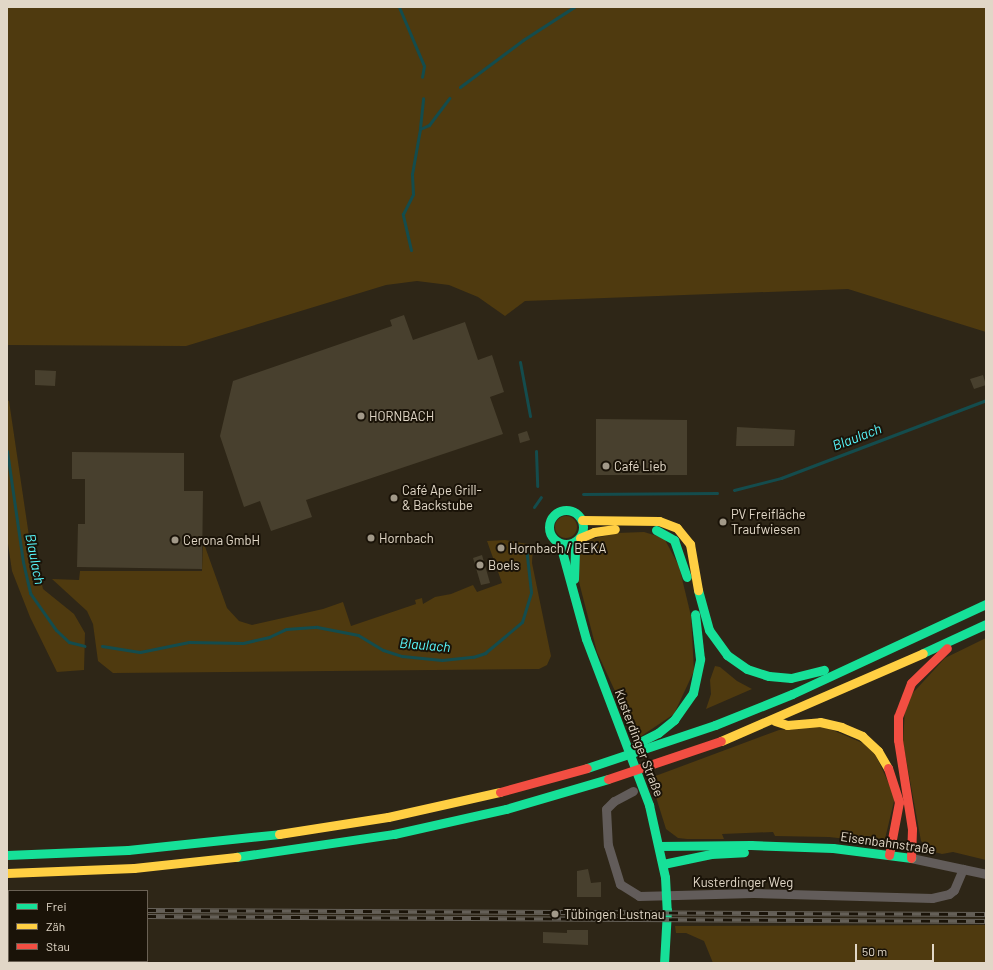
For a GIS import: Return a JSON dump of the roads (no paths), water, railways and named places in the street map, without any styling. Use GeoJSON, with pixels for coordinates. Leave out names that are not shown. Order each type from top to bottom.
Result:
{"type":"FeatureCollection","features":[{"type":"Feature","properties":{"kind":"main road"},"geometry":{"type":"LineString","coordinates":[[578,540],[584,526],[582,520],[576,512],[565,509],[552,517],[549,532],[560,544],[578,540],[594,532],[642,528],[660,530],[669,535],[681,554],[699,636],[698,678],[693,693],[681,713],[658,733],[624,748],[606,762]]}},
{"type":"Feature","properties":{"kind":"main road"},"geometry":{"type":"LineString","coordinates":[[582,520],[659,521],[669,523],[685,535],[690,544],[699,598],[709,630],[727,655],[747,669],[769,676],[791,678],[807,676],[862,654],[886,651]]}},
{"type":"Feature","properties":{"kind":"main road","name":"Kusterdinger Straße"},"geometry":{"type":"LineString","coordinates":[[573,584],[578,540]]}},
{"type":"Feature","properties":{"kind":"main road","name":"Kusterdinger Straße"},"geometry":{"type":"LineString","coordinates":[[560,544],[573,584],[586,639],[649,805],[665,877],[667,910],[665,959]]}},
{"type":"Feature","properties":{"kind":"main road"},"geometry":{"type":"LineString","coordinates":[[7,855],[150,849],[297,832],[466,800],[606,762],[738,716],[886,651],[986,604]]}},
{"type":"Feature","properties":{"kind":"main road"},"geometry":{"type":"LineString","coordinates":[[7,873],[107,870],[220,860],[309,849],[413,830],[506,809],[587,786],[697,750],[773,720],[986,624]]}},
{"type":"Feature","properties":{"kind":"main road"},"geometry":{"type":"LineString","coordinates":[[911,858],[912,829],[898,740],[898,717],[903,698],[911,683],[927,665],[943,654],[952,640]]}},
{"type":"Feature","properties":{"kind":"main road"},"geometry":{"type":"LineString","coordinates":[[773,720],[787,725],[820,722],[841,726],[862,736],[878,751],[892,774],[899,802],[889,855]]}},
{"type":"Feature","properties":{"kind":"main road","name":"Eisenbahnstraße"},"geometry":{"type":"LineString","coordinates":[[659,846],[784,846],[911,858]]}},
{"type":"Feature","properties":{"kind":"main road","name":"Eisenbahnstraße"},"geometry":{"type":"LineString","coordinates":[[663,864],[711,854],[760,851],[784,846]]}},
{"type":"Feature","properties":{"kind":"street","name":"Kusterdinger Weg"},"geometry":{"type":"LineString","coordinates":[[633,791],[614,801],[606,809],[608,845],[620,884],[639,896],[753,893],[932,898],[949,894],[954,890],[963,868]]}},
{"type":"Feature","properties":{"kind":"street","name":"Eisenbahnstraße"},"geometry":{"type":"LineString","coordinates":[[911,858],[986,874]]}},
{"type":"Feature","properties":{"kind":"waterway"},"geometry":{"type":"LineString","coordinates":[[399,7],[424,66],[422,77]]}},
{"type":"Feature","properties":{"kind":"waterway"},"geometry":{"type":"LineString","coordinates":[[460,87],[523,40],[574,7]]}},
{"type":"Feature","properties":{"kind":"waterway"},"geometry":{"type":"LineString","coordinates":[[420,128],[423,98]]}},
{"type":"Feature","properties":{"kind":"waterway"},"geometry":{"type":"LineString","coordinates":[[411,250],[403,214],[413,194],[412,174],[420,129],[429,125],[449,98]]}},
{"type":"Feature","properties":{"kind":"waterway"},"geometry":{"type":"LineString","coordinates":[[520,362],[530,416]]}},
{"type":"Feature","properties":{"kind":"waterway","name":"Blaulach"},"geometry":{"type":"LineString","coordinates":[[734,490],[781,478],[986,400]]}},
{"type":"Feature","properties":{"kind":"waterway","name":"Blaulach"},"geometry":{"type":"LineString","coordinates":[[7,451],[23,562],[30,593],[56,630],[69,642],[85,646]]}},
{"type":"Feature","properties":{"kind":"waterway"},"geometry":{"type":"LineString","coordinates":[[536,451],[537,486]]}},
{"type":"Feature","properties":{"kind":"waterway","name":"Blaulach"},"geometry":{"type":"LineString","coordinates":[[583,494],[717,493]]}},
{"type":"Feature","properties":{"kind":"waterway","name":"Blaulach"},"geometry":{"type":"LineString","coordinates":[[534,507],[541,497]]}},
{"type":"Feature","properties":{"kind":"waterway","name":"Blaulach"},"geometry":{"type":"LineString","coordinates":[[102,646],[140,652],[189,642],[243,643],[269,637],[286,629],[317,627],[358,635],[383,650],[402,656],[442,660],[473,657],[485,653],[522,622],[531,592],[526,547]]}},
{"type":"Feature","properties":{"kind":"railway"},"geometry":{"type":"LineString","coordinates":[[148,910],[986,914]]}},
{"type":"Feature","properties":{"kind":"railway"},"geometry":{"type":"LineString","coordinates":[[148,916],[986,921]]}},
{"type":"Feature","properties":{"kind":"place","name":"HORNBACH"},"geometry":{"type":"Point","coordinates":[361,416]}},
{"type":"Feature","properties":{"kind":"place","name":"Café Lieb"},"geometry":{"type":"Point","coordinates":[606,466]}},
{"type":"Feature","properties":{"kind":"place","name":"Café Ape Grill- & Backstube"},"geometry":{"type":"Point","coordinates":[394,498]}},
{"type":"Feature","properties":{"kind":"place","name":"PV Freifläche Traufwiesen"},"geometry":{"type":"Point","coordinates":[723,522]}},
{"type":"Feature","properties":{"kind":"place","name":"Hornbach"},"geometry":{"type":"Point","coordinates":[371,538]}},
{"type":"Feature","properties":{"kind":"place","name":"Cerona GmbH"},"geometry":{"type":"Point","coordinates":[175,540]}},
{"type":"Feature","properties":{"kind":"place","name":"Hornbach / BEKA"},"geometry":{"type":"Point","coordinates":[501,548]}},
{"type":"Feature","properties":{"kind":"place","name":"Boels"},"geometry":{"type":"Point","coordinates":[480,565]}},
{"type":"Feature","properties":{"kind":"place","name":"Tübingen Lustnau"},"geometry":{"type":"Point","coordinates":[555,914]}}]}
